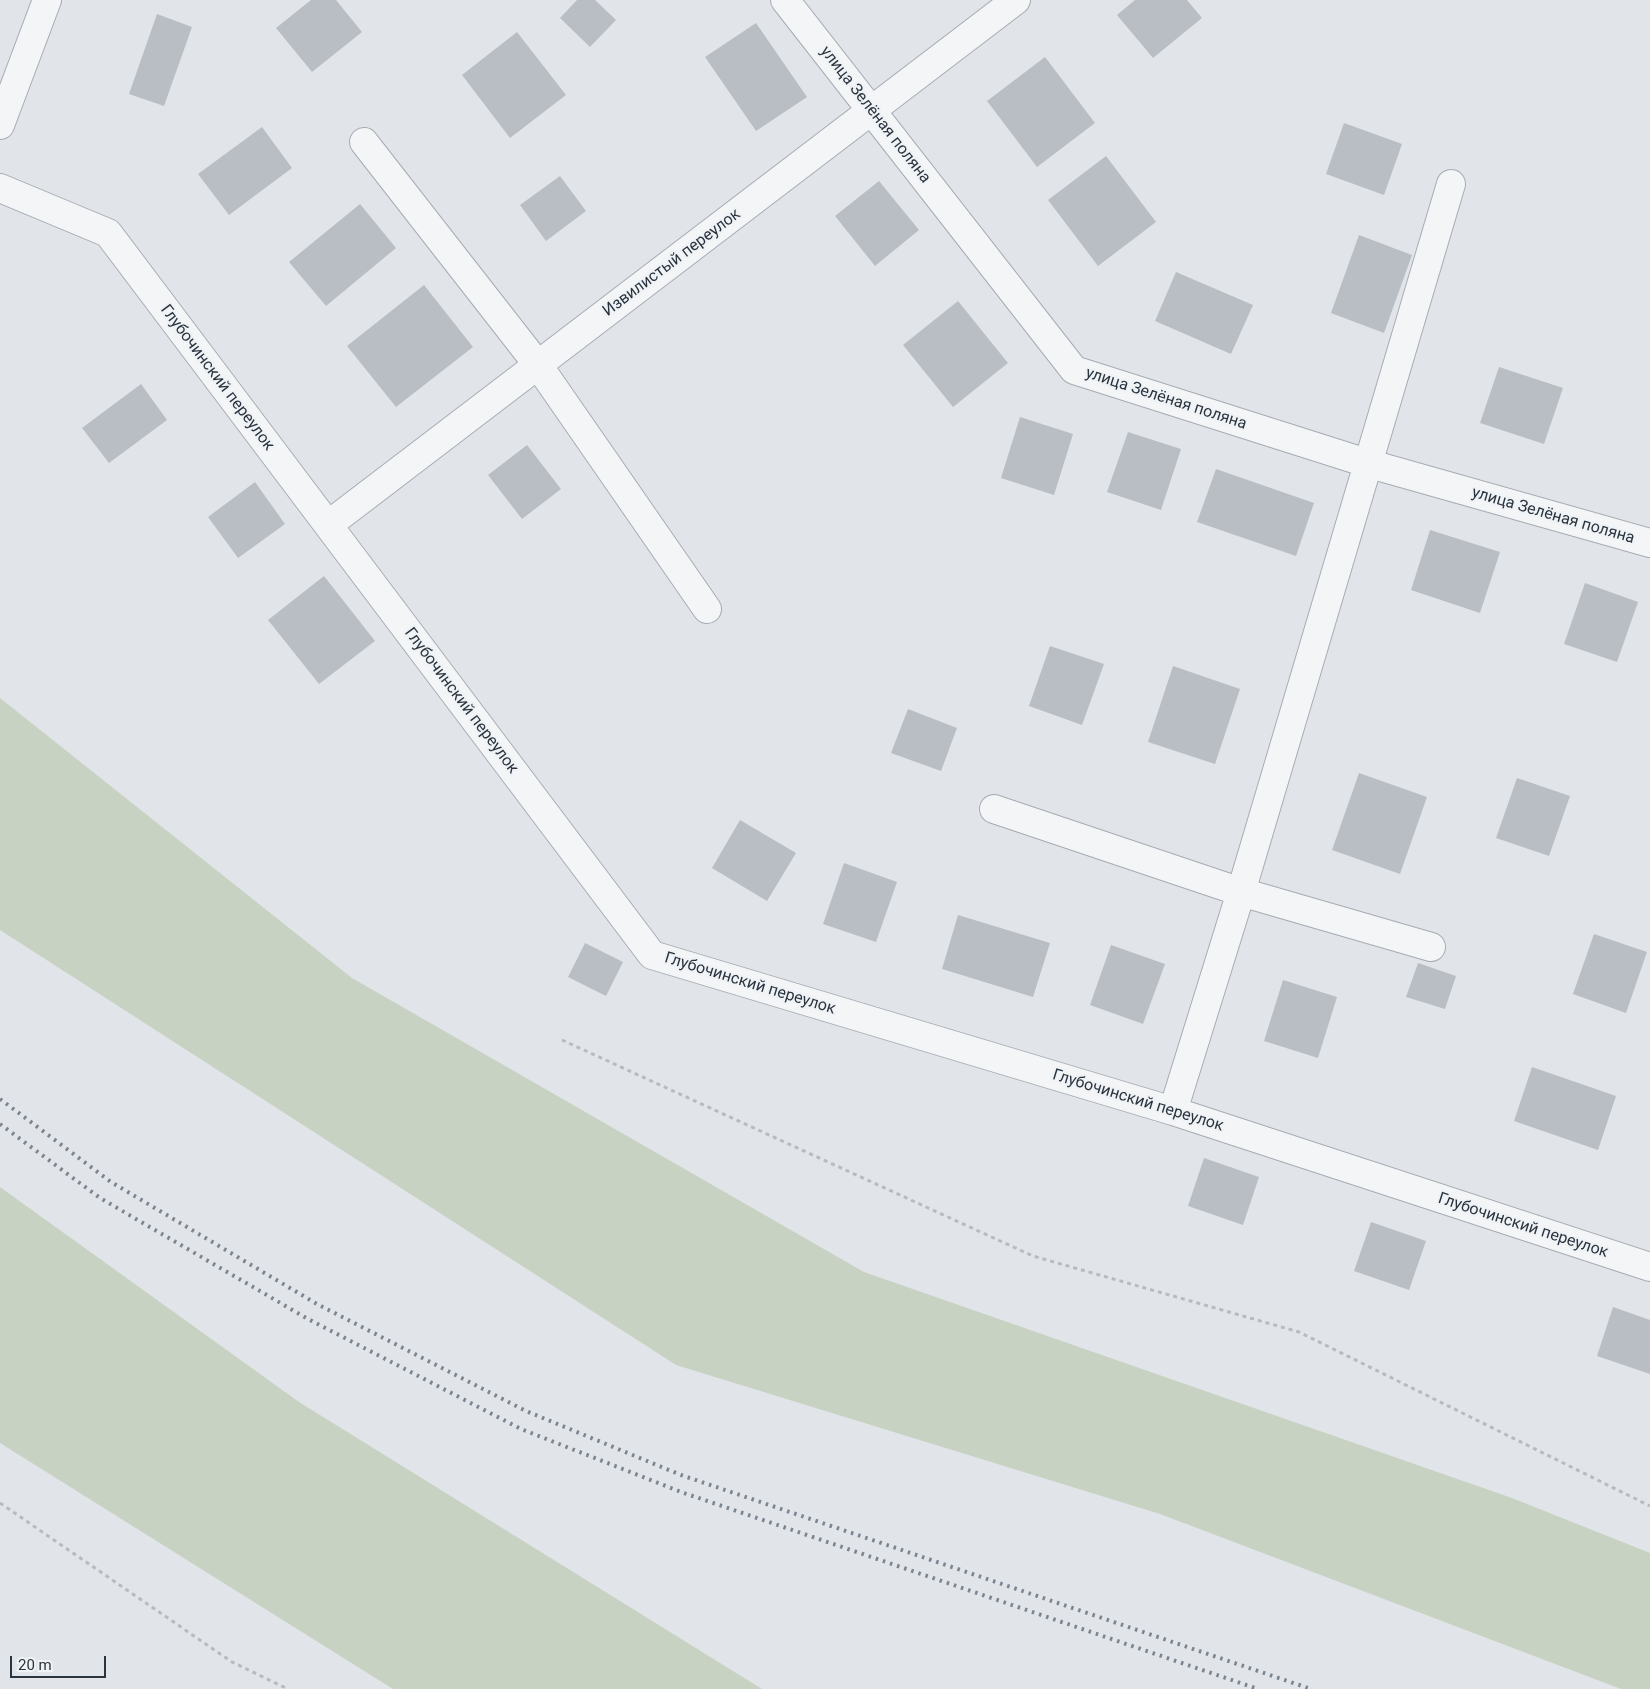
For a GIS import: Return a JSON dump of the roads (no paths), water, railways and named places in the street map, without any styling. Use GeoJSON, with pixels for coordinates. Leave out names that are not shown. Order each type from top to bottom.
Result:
{"type":"FeatureCollection","features":[{"type":"Feature","properties":{"kind":"street"},"geometry":{"type":"LineString","coordinates":[[0,125],[48,0]]}},
{"type":"Feature","properties":{"kind":"street","name":"улица Зелёная поляна"},"geometry":{"type":"LineString","coordinates":[[785,0],[1074,370],[1370,464],[1650,543]]}},
{"type":"Feature","properties":{"kind":"street","name":"Извилистый переулок"},"geometry":{"type":"LineString","coordinates":[[328,525],[1016,0]]}},
{"type":"Feature","properties":{"kind":"street"},"geometry":{"type":"LineString","coordinates":[[364,142],[538,365],[707,609]]}},
{"type":"Feature","properties":{"kind":"street"},"geometry":{"type":"LineString","coordinates":[[1173,1111],[1242,892],[1370,464],[1451,184]]}},
{"type":"Feature","properties":{"kind":"street","name":"Глубочинский переулок"},"geometry":{"type":"LineString","coordinates":[[0,188],[108,233],[652,955],[1173,1111],[1650,1267]]}},
{"type":"Feature","properties":{"kind":"street"},"geometry":{"type":"LineString","coordinates":[[994,809],[1242,892],[1431,947]]}},
{"type":"Feature","properties":{"kind":"railway"},"geometry":{"type":"LineString","coordinates":[[0,1099],[111,1182],[317,1304],[526,1411],[681,1475],[1311,1689]]}},
{"type":"Feature","properties":{"kind":"railway"},"geometry":{"type":"LineString","coordinates":[[0,1124],[100,1198],[308,1319],[521,1429],[681,1492],[1258,1689]]}}]}
